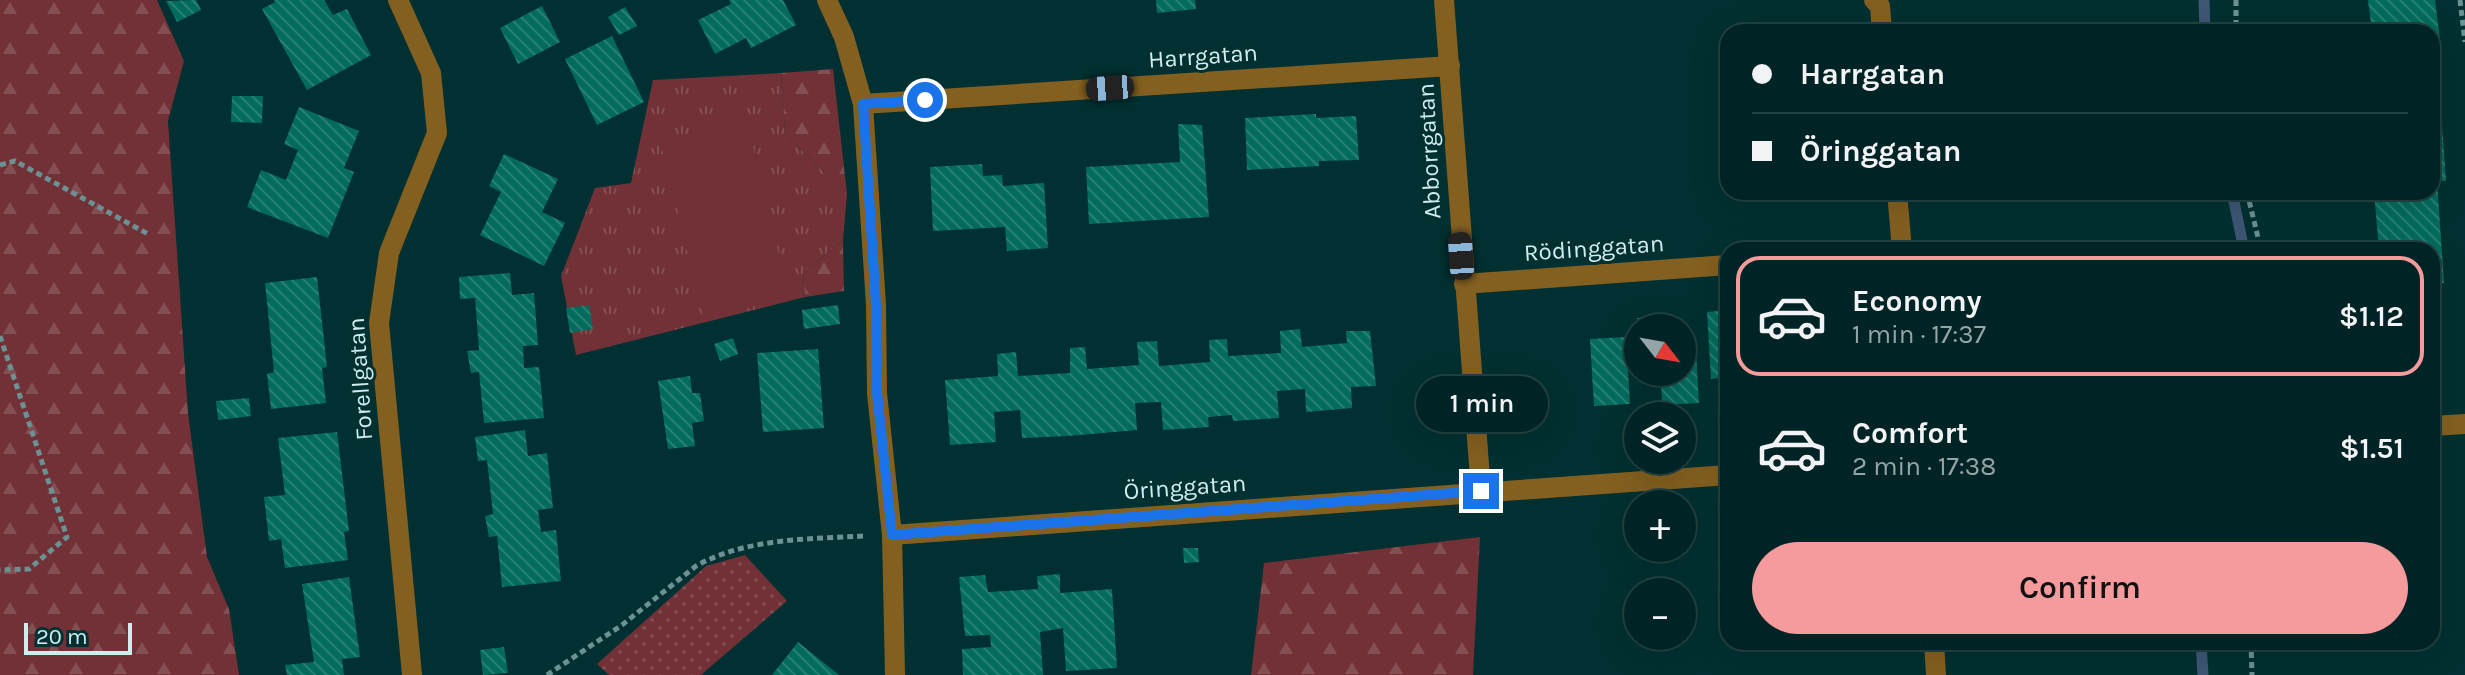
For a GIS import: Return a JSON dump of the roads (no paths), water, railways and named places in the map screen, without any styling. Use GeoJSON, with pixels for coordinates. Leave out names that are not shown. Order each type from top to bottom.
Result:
{"type":"FeatureCollection","features":[{"type":"Feature","properties":{"kind":"street","name":"Forellgatan"},"geometry":{"type":"LineString","coordinates":[[398,0],[431,73],[437,133],[389,253],[379,323],[412,675]]}},
{"type":"Feature","properties":{"kind":"street"},"geometry":{"type":"LineString","coordinates":[[827,0],[844,37],[863,104],[876,305],[877,393],[892,535],[895,675]]}},
{"type":"Feature","properties":{"kind":"street","name":"Abborrgatan"},"geometry":{"type":"LineString","coordinates":[[1444,0],[1481,491]]}},
{"type":"Feature","properties":{"kind":"street"},"geometry":{"type":"LineString","coordinates":[[1874,0],[1880,6],[1881,24]]}},
{"type":"Feature","properties":{"kind":"street","name":"Harrgatan"},"geometry":{"type":"LineString","coordinates":[[863,104],[1450,66]]}},
{"type":"Feature","properties":{"kind":"street"},"geometry":{"type":"LineString","coordinates":[[1898,200],[1901,242]]}},
{"type":"Feature","properties":{"kind":"street","name":"Rödinggatan"},"geometry":{"type":"LineString","coordinates":[[1464,284],[1720,266]]}},
{"type":"Feature","properties":{"kind":"street"},"geometry":{"type":"LineString","coordinates":[[2440,426],[2465,424]]}},
{"type":"Feature","properties":{"kind":"street","name":"Öringgatan"},"geometry":{"type":"LineString","coordinates":[[892,535],[1720,476]]}},
{"type":"Feature","properties":{"kind":"street"},"geometry":{"type":"LineString","coordinates":[[1934,650],[1936,675]]}},
{"type":"Feature","properties":{"kind":"waterway"},"geometry":{"type":"LineString","coordinates":[[2204,0],[2205,24]]}},
{"type":"Feature","properties":{"kind":"waterway"},"geometry":{"type":"LineString","coordinates":[[2234,200],[2242,242]]}},
{"type":"Feature","properties":{"kind":"waterway"},"geometry":{"type":"LineString","coordinates":[[2201,650],[2203,675]]}}]}
